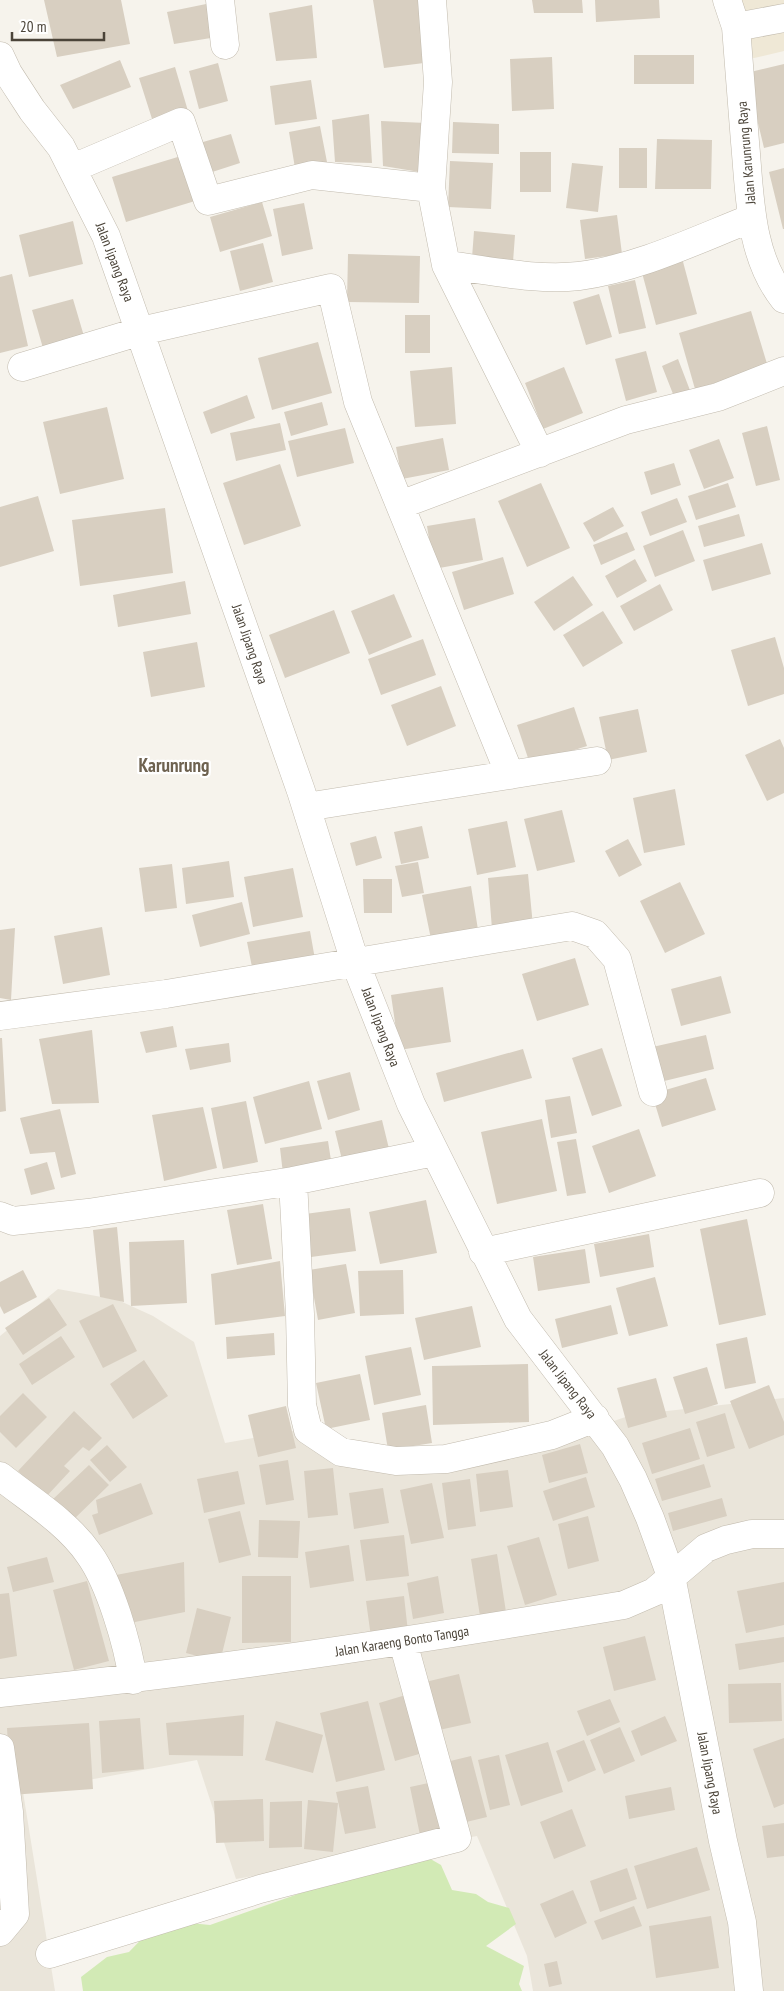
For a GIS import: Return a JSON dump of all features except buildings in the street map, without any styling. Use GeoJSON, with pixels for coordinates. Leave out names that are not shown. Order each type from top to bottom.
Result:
{"type":"FeatureCollection","features":[{"type":"Feature","properties":{"kind":"street"},"geometry":{"type":"LineString","coordinates":[[220,0],[225,45]]}},
{"type":"Feature","properties":{"kind":"street"},"geometry":{"type":"LineString","coordinates":[[432,0],[438,82],[431,188],[446,265],[540,452]]}},
{"type":"Feature","properties":{"kind":"street","name":"Jalan Karunrung Raya"},"geometry":{"type":"LineString","coordinates":[[727,0],[736,26],[752,218],[759,252],[771,283],[784,299]]}},
{"type":"Feature","properties":{"kind":"street"},"geometry":{"type":"LineString","coordinates":[[736,26],[784,18]]}},
{"type":"Feature","properties":{"kind":"street","name":"Jalan Jipang Raya"},"geometry":{"type":"LineString","coordinates":[[0,56],[8,73],[73,168],[106,236],[141,331],[306,808],[355,962],[410,1104],[483,1252],[518,1318],[595,1418],[615,1446],[633,1479],[670,1576],[723,1841],[742,1922],[749,1991]]}},
{"type":"Feature","properties":{"kind":"street"},"geometry":{"type":"LineString","coordinates":[[73,168],[181,122],[208,201],[312,175],[431,188]]}},
{"type":"Feature","properties":{"kind":"street"},"geometry":{"type":"LineString","coordinates":[[446,265],[537,276],[577,276],[623,268],[752,218]]}},
{"type":"Feature","properties":{"kind":"street"},"geometry":{"type":"LineString","coordinates":[[22,367],[141,331],[331,288],[358,402],[510,775]]}},
{"type":"Feature","properties":{"kind":"street"},"geometry":{"type":"LineString","coordinates":[[400,505],[626,420],[718,397],[784,371]]}},
{"type":"Feature","properties":{"kind":"street"},"geometry":{"type":"LineString","coordinates":[[306,808],[597,761]]}},
{"type":"Feature","properties":{"kind":"street"},"geometry":{"type":"LineString","coordinates":[[0,1016],[166,994],[572,926],[595,934],[617,959],[653,1092]]}},
{"type":"Feature","properties":{"kind":"street"},"geometry":{"type":"LineString","coordinates":[[0,1216],[13,1220],[88,1213],[293,1181],[434,1152]]}},
{"type":"Feature","properties":{"kind":"street"},"geometry":{"type":"LineString","coordinates":[[293,1181],[300,1314],[302,1405],[308,1430],[323,1442],[341,1452],[396,1461],[446,1459],[552,1436],[595,1418]]}},
{"type":"Feature","properties":{"kind":"street"},"geometry":{"type":"LineString","coordinates":[[483,1252],[760,1193]]}},
{"type":"Feature","properties":{"kind":"street"},"geometry":{"type":"LineString","coordinates":[[0,1476],[64,1526],[90,1554],[116,1614],[133,1680]]}},
{"type":"Feature","properties":{"kind":"street","name":"Jalan Karaeng Bonto Tangga"},"geometry":{"type":"LineString","coordinates":[[0,1693],[133,1680],[403,1642],[624,1604],[654,1592],[670,1576],[706,1548],[726,1540],[752,1534],[784,1534]]}},
{"type":"Feature","properties":{"kind":"street"},"geometry":{"type":"LineString","coordinates":[[50,1954],[260,1889],[456,1838],[403,1642]]}},
{"type":"Feature","properties":{"kind":"street"},"geometry":{"type":"LineString","coordinates":[[0,1748],[9,1812],[15,1914],[0,1932]]}},
{"type":"Feature","properties":{"kind":"shaded area"},"geometry":{"type":"Polygon","coordinates":[[[737,0],[784,0],[784,51],[750,59],[737,0]]]}},
{"type":"Feature","properties":{"kind":"shaded area"},"geometry":{"type":"Polygon","coordinates":[[[58,1289],[118,1300],[153,1316],[194,1342],[225,1443],[299,1430],[366,1453],[455,1444],[563,1439],[631,1415],[784,1398],[784,1991],[533,1991],[527,1956],[477,1836],[236,1879],[197,1760],[23,1792],[55,1991],[0,1991],[0,1336],[58,1289]]]}},
{"type":"Feature","properties":{"kind":"green space"},"geometry":{"type":"Polygon","coordinates":[[[413,1849],[441,1865],[452,1890],[476,1894],[488,1902],[509,1908],[516,1924],[486,1946],[524,1966],[519,1984],[522,1991],[83,1991],[81,1977],[107,1957],[129,1952],[160,1920],[210,1925],[318,1887],[393,1869],[413,1849]]]}},
{"type":"Feature","properties":{"kind":"district","name":"Karunrung"},"geometry":{"type":"Point","coordinates":[174,765]}}]}
